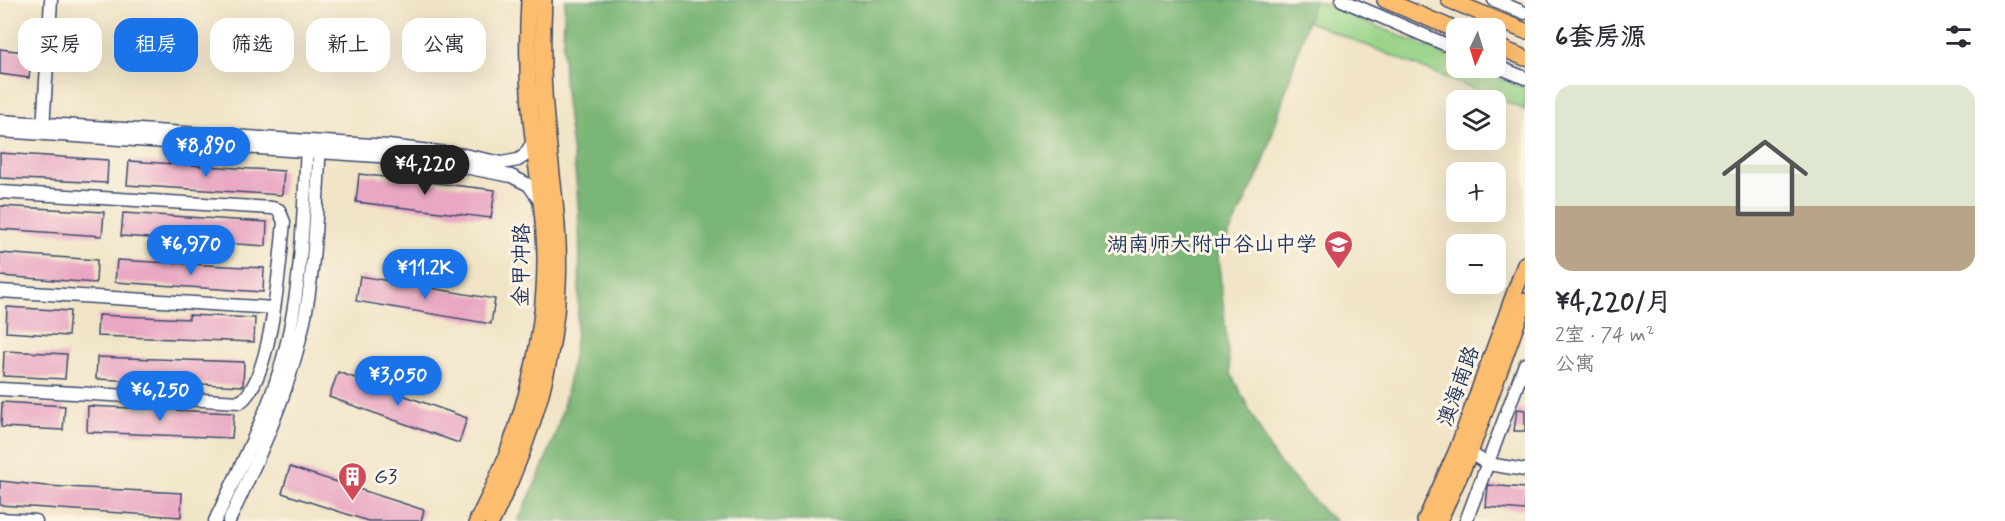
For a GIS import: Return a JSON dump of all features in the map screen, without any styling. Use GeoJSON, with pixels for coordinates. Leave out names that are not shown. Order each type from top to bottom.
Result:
{"type":"FeatureCollection","features":[{"type":"Feature","properties":{"kind":"main road","name":"金甲冲路"},"geometry":{"type":"LineString","coordinates":[[477,521],[493,488],[517,427],[542,317],[544,278],[541,203],[533,142],[528,69],[529,0]]}},
{"type":"Feature","properties":{"kind":"main road","name":"金甲冲路"},"geometry":{"type":"LineString","coordinates":[[492,521],[519,462],[538,404],[551,351],[558,286],[557,212],[542,76],[544,0]]}},
{"type":"Feature","properties":{"kind":"main road"},"geometry":{"type":"LineString","coordinates":[[1384,0],[1446,26]]}},
{"type":"Feature","properties":{"kind":"main road"},"geometry":{"type":"LineString","coordinates":[[1449,0],[1525,31]]}},
{"type":"Feature","properties":{"kind":"main road"},"geometry":{"type":"LineString","coordinates":[[1506,50],[1525,58]]}},
{"type":"Feature","properties":{"kind":"main road","name":"澳海南路"},"geometry":{"type":"LineString","coordinates":[[1425,521],[1457,450],[1525,264]]}},
{"type":"Feature","properties":{"kind":"main road","name":"澳海南路"},"geometry":{"type":"LineString","coordinates":[[1439,521],[1470,453],[1525,301]]}},
{"type":"Feature","properties":{"kind":"street"},"geometry":{"type":"LineString","coordinates":[[43,128],[51,0]]}},
{"type":"Feature","properties":{"kind":"street"},"geometry":{"type":"LineString","coordinates":[[1342,0],[1446,46]]}},
{"type":"Feature","properties":{"kind":"street"},"geometry":{"type":"LineString","coordinates":[[1494,0],[1525,13]]}},
{"type":"Feature","properties":{"kind":"street"},"geometry":{"type":"LineString","coordinates":[[1506,70],[1525,78]]}},
{"type":"Feature","properties":{"kind":"street"},"geometry":{"type":"LineString","coordinates":[[0,121],[43,128],[313,146],[423,150],[502,163],[518,160],[529,151],[533,142]]}},
{"type":"Feature","properties":{"kind":"street"},"geometry":{"type":"LineString","coordinates":[[0,131],[43,128]]}},
{"type":"Feature","properties":{"kind":"street"},"geometry":{"type":"LineString","coordinates":[[313,146],[423,159],[501,173],[529,185],[541,203]]}},
{"type":"Feature","properties":{"kind":"street"},"geometry":{"type":"LineString","coordinates":[[215,521],[272,395],[291,328],[297,296],[313,146]]}},
{"type":"Feature","properties":{"kind":"street"},"geometry":{"type":"LineString","coordinates":[[229,521],[283,399],[300,339],[308,298],[313,248],[313,146]]}},
{"type":"Feature","properties":{"kind":"street"},"geometry":{"type":"LineString","coordinates":[[0,192],[272,208],[279,210],[284,222],[274,308],[262,361],[250,392],[240,402],[0,389]]}},
{"type":"Feature","properties":{"kind":"street"},"geometry":{"type":"LineString","coordinates":[[0,291],[274,308]]}},
{"type":"Feature","properties":{"kind":"street"},"geometry":{"type":"LineString","coordinates":[[1466,521],[1525,366]]}},
{"type":"Feature","properties":{"kind":"street"},"geometry":{"type":"LineString","coordinates":[[1470,453],[1488,465],[1525,470]]}},
{"type":"Feature","properties":{"kind":"street"},"geometry":{"type":"LineString","coordinates":[[0,519],[36,521]]}},
{"type":"Feature","properties":{"kind":"green space"},"geometry":{"type":"Polygon","coordinates":[[[565,0],[1314,0],[1262,167],[1218,256],[1230,372],[1274,457],[1324,512],[1336,521],[518,521],[557,429],[571,371],[578,311],[579,220],[564,80],[565,0]]]}},
{"type":"Feature","properties":{"kind":"green space"},"geometry":{"type":"Polygon","coordinates":[[[1314,0],[1446,55],[1446,78],[1307,21],[1314,0]]]}},
{"type":"Feature","properties":{"kind":"green space"},"geometry":{"type":"Polygon","coordinates":[[[1447,78],[1500,78],[1525,88],[1525,110],[1506,102],[1506,90],[1476,90],[1447,78]]]}},
{"type":"Feature","properties":{"kind":"building"},"geometry":{"type":"Polygon","coordinates":[[[0,49],[18,51],[18,72],[30,72],[29,78],[0,74],[0,49]]]}},
{"type":"Feature","properties":{"kind":"building"},"geometry":{"type":"Polygon","coordinates":[[[0,153],[108,160],[107,183],[0,178],[0,153]]]}},
{"type":"Feature","properties":{"kind":"building"},"geometry":{"type":"Polygon","coordinates":[[[129,161],[284,171],[282,195],[127,185],[129,161]]]}},
{"type":"Feature","properties":{"kind":"building"},"geometry":{"type":"Polygon","coordinates":[[[359,174],[495,190],[491,218],[356,202],[359,174]]]}},
{"type":"Feature","properties":{"kind":"building"},"geometry":{"type":"Polygon","coordinates":[[[0,206],[104,212],[102,236],[0,229],[0,206]]]}},
{"type":"Feature","properties":{"kind":"building"},"geometry":{"type":"Polygon","coordinates":[[[123,213],[267,222],[266,246],[121,236],[123,213]]]}},
{"type":"Feature","properties":{"kind":"building"},"geometry":{"type":"Polygon","coordinates":[[[0,253],[97,260],[96,283],[0,276],[0,253]]]}},
{"type":"Feature","properties":{"kind":"building"},"geometry":{"type":"Polygon","coordinates":[[[117,260],[264,268],[263,292],[115,282],[117,260]]]}},
{"type":"Feature","properties":{"kind":"building"},"geometry":{"type":"Polygon","coordinates":[[[360,276],[495,299],[491,324],[356,301],[360,276]]]}},
{"type":"Feature","properties":{"kind":"building"},"geometry":{"type":"Polygon","coordinates":[[[7,307],[70,311],[68,336],[6,332],[7,307]]]}},
{"type":"Feature","properties":{"kind":"building"},"geometry":{"type":"Polygon","coordinates":[[[98,315],[189,319],[189,315],[255,318],[254,342],[97,336],[98,315]]]}},
{"type":"Feature","properties":{"kind":"building"},"geometry":{"type":"Polygon","coordinates":[[[4,351],[67,354],[65,379],[3,376],[4,351]]]}},
{"type":"Feature","properties":{"kind":"building"},"geometry":{"type":"Polygon","coordinates":[[[97,357],[244,362],[243,386],[96,379],[97,357]]]}},
{"type":"Feature","properties":{"kind":"building"},"geometry":{"type":"Polygon","coordinates":[[[338,372],[467,418],[459,443],[329,397],[338,372]]]}},
{"type":"Feature","properties":{"kind":"building"},"geometry":{"type":"Polygon","coordinates":[[[2,402],[65,406],[63,430],[1,427],[2,402]]]}},
{"type":"Feature","properties":{"kind":"building"},"geometry":{"type":"Polygon","coordinates":[[[88,406],[234,413],[232,438],[87,432],[88,406]]]}},
{"type":"Feature","properties":{"kind":"building"},"geometry":{"type":"Polygon","coordinates":[[[1517,409],[1525,410],[1525,431],[1514,431],[1517,409]]]}},
{"type":"Feature","properties":{"kind":"building","name":"G3"},"geometry":{"type":"Polygon","coordinates":[[[290,467],[424,510],[421,521],[368,521],[282,493],[290,467]]]}},
{"type":"Feature","properties":{"kind":"building"},"geometry":{"type":"Polygon","coordinates":[[[0,481],[46,486],[182,493],[181,517],[0,505],[0,481]]]}},
{"type":"Feature","properties":{"kind":"building"},"geometry":{"type":"Polygon","coordinates":[[[1488,485],[1525,488],[1525,510],[1486,507],[1488,485]]]}},
{"type":"Feature","properties":{"kind":"place","name":"湖南师大附中谷山中学"},"geometry":{"type":"Point","coordinates":[1338,270]}},
{"type":"Feature","properties":{"kind":"place","name":"G3"},"geometry":{"type":"Point","coordinates":[353,502]}}]}
